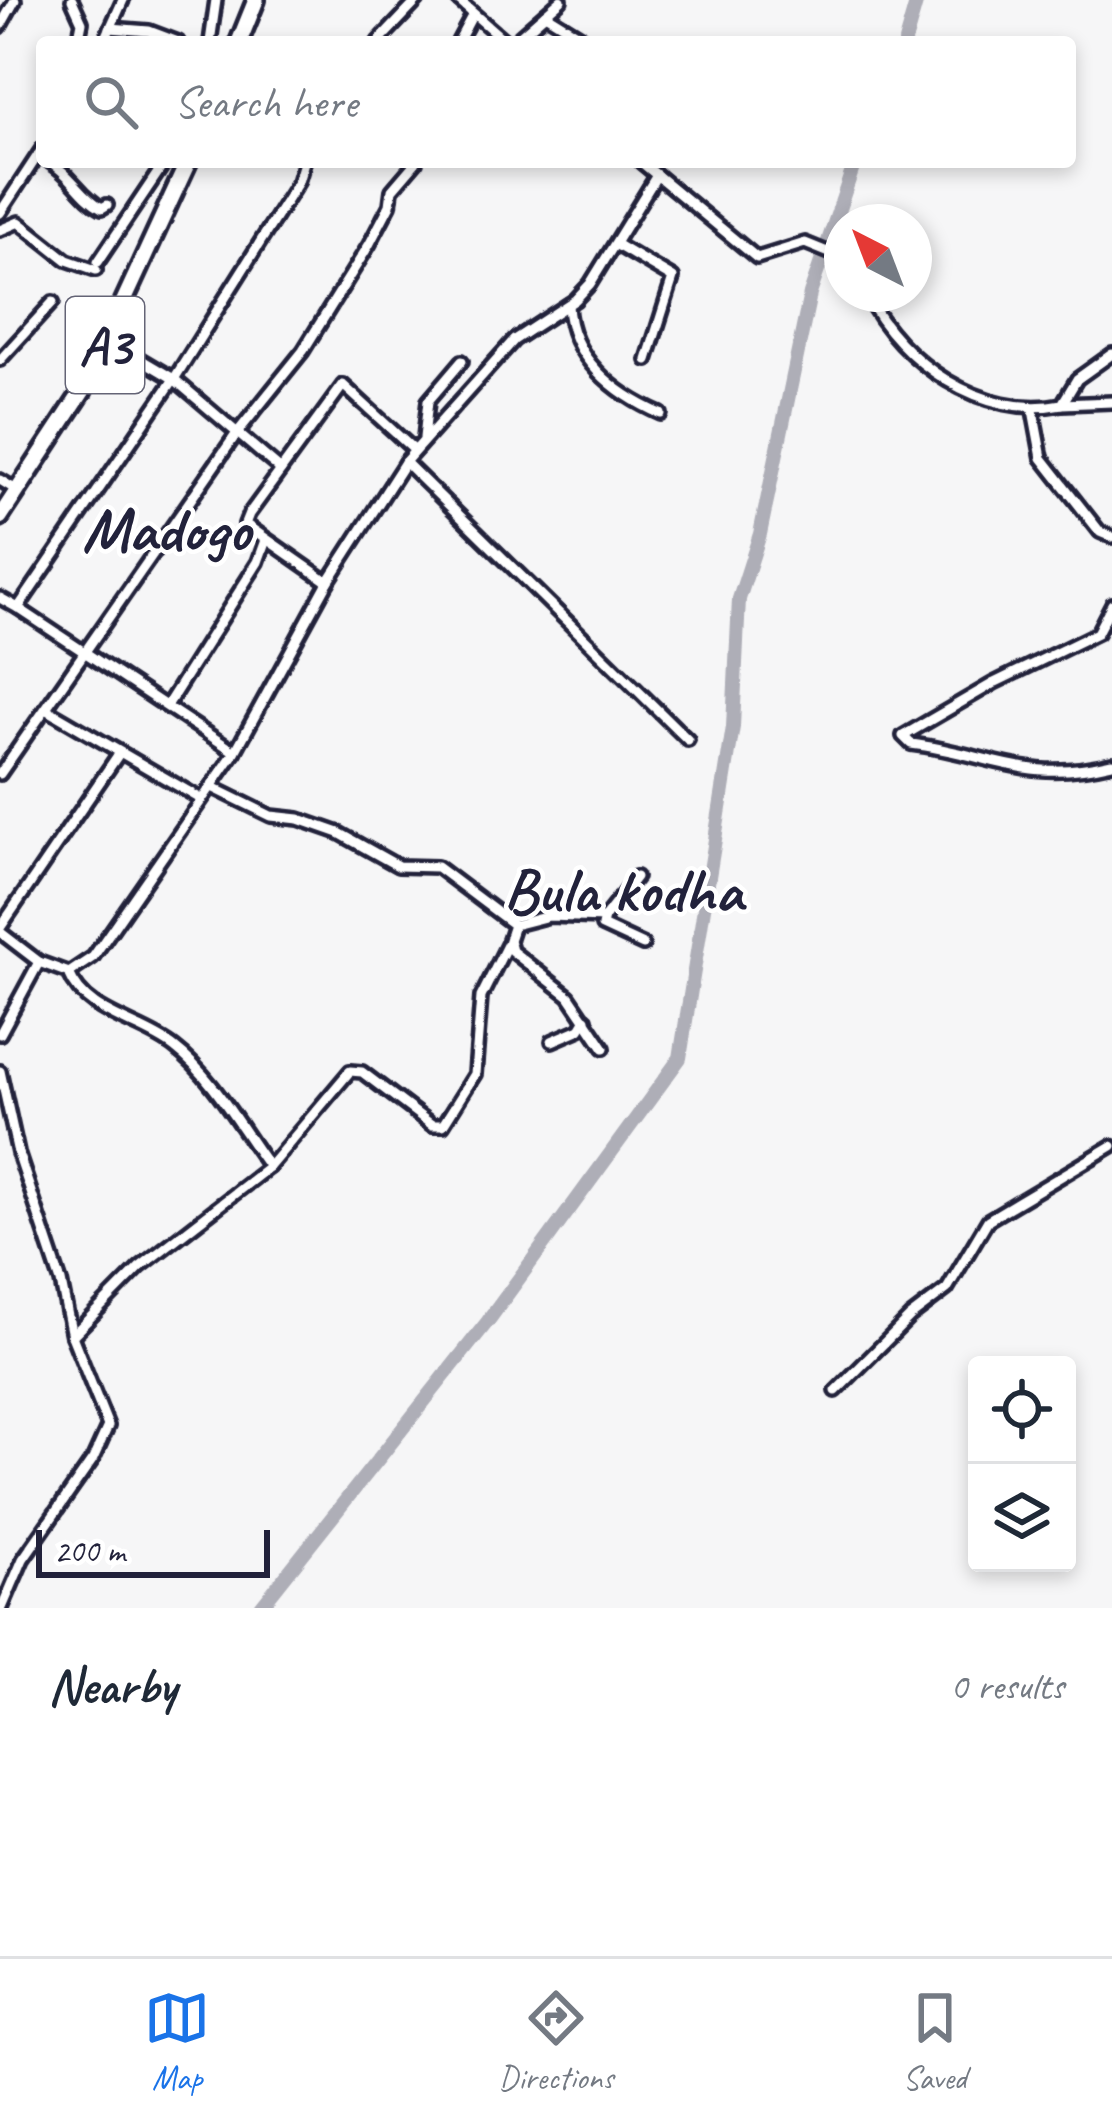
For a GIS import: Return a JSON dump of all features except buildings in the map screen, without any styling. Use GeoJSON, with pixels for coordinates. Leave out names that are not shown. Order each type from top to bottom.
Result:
{"type":"FeatureCollection","features":[{"type":"Feature","properties":{"kind":"highway"},"geometry":{"type":"LineString","coordinates":[[241,36],[256,0]]}},
{"type":"Feature","properties":{"kind":"highway","name":"A3"},"geometry":{"type":"LineString","coordinates":[[0,517],[108,340],[185,168]]}},
{"type":"Feature","properties":{"kind":"street"},"geometry":{"type":"LineString","coordinates":[[0,27],[15,0]]}},
{"type":"Feature","properties":{"kind":"street"},"geometry":{"type":"LineString","coordinates":[[72,0],[82,22],[79,36]]}},
{"type":"Feature","properties":{"kind":"street"},"geometry":{"type":"LineString","coordinates":[[107,36],[123,0]]}},
{"type":"Feature","properties":{"kind":"street"},"geometry":{"type":"LineString","coordinates":[[211,36],[216,0]]}},
{"type":"Feature","properties":{"kind":"street"},"geometry":{"type":"LineString","coordinates":[[384,36],[418,0]]}},
{"type":"Feature","properties":{"kind":"street"},"geometry":{"type":"LineString","coordinates":[[458,0],[501,36]]}},
{"type":"Feature","properties":{"kind":"street"},"geometry":{"type":"LineString","coordinates":[[517,36],[561,0]]}},
{"type":"Feature","properties":{"kind":"street"},"geometry":{"type":"LineString","coordinates":[[461,36],[473,14]]}},
{"type":"Feature","properties":{"kind":"street"},"geometry":{"type":"LineString","coordinates":[[545,14],[580,36]]}},
{"type":"Feature","properties":{"kind":"street"},"geometry":{"type":"LineString","coordinates":[[110,28],[162,36]]}},
{"type":"Feature","properties":{"kind":"street"},"geometry":{"type":"LineString","coordinates":[[2,205],[36,161]]}},
{"type":"Feature","properties":{"kind":"street"},"geometry":{"type":"LineString","coordinates":[[58,168],[80,184],[88,201],[102,208],[107,205]]}},
{"type":"Feature","properties":{"kind":"street"},"geometry":{"type":"LineString","coordinates":[[0,230],[19,222],[67,260],[97,266],[161,168]]}},
{"type":"Feature","properties":{"kind":"street"},"geometry":{"type":"LineString","coordinates":[[18,608],[174,379],[298,182],[302,168]]}},
{"type":"Feature","properties":{"kind":"street"},"geometry":{"type":"LineString","coordinates":[[0,774],[237,433],[303,351],[369,245],[390,205],[392,190],[411,168]]}},
{"type":"Feature","properties":{"kind":"street"},"geometry":{"type":"LineString","coordinates":[[648,168],[757,258],[805,243],[824,251]]}},
{"type":"Feature","properties":{"kind":"street"},"geometry":{"type":"LineString","coordinates":[[69,974],[93,957],[235,752],[328,582],[405,462],[514,340],[568,305],[616,245],[657,175]]}},
{"type":"Feature","properties":{"kind":"street"},"geometry":{"type":"LineString","coordinates":[[616,245],[673,278],[647,360]]}},
{"type":"Feature","properties":{"kind":"street"},"geometry":{"type":"LineString","coordinates":[[0,359],[53,302]]}},
{"type":"Feature","properties":{"kind":"street"},"geometry":{"type":"LineString","coordinates":[[568,305],[572,340],[602,380],[661,414]]}},
{"type":"Feature","properties":{"kind":"street"},"geometry":{"type":"LineString","coordinates":[[879,312],[912,358],[968,392],[1033,410],[1112,402]]}},
{"type":"Feature","properties":{"kind":"street"},"geometry":{"type":"LineString","coordinates":[[108,340],[174,379],[281,470]]}},
{"type":"Feature","properties":{"kind":"street"},"geometry":{"type":"LineString","coordinates":[[1062,404],[1077,379],[1112,354]]}},
{"type":"Feature","properties":{"kind":"street"},"geometry":{"type":"LineString","coordinates":[[424,438],[428,401],[462,361]]}},
{"type":"Feature","properties":{"kind":"street"},"geometry":{"type":"LineString","coordinates":[[328,582],[245,524],[343,385],[414,450]]}},
{"type":"Feature","properties":{"kind":"street"},"geometry":{"type":"LineString","coordinates":[[1033,410],[1042,458],[1100,532],[1112,537]]}},
{"type":"Feature","properties":{"kind":"street"},"geometry":{"type":"LineString","coordinates":[[405,462],[688,740]]}},
{"type":"Feature","properties":{"kind":"street"},"geometry":{"type":"LineString","coordinates":[[0,480],[18,491]]}},
{"type":"Feature","properties":{"kind":"street"},"geometry":{"type":"LineString","coordinates":[[168,704],[258,562],[266,540]]}},
{"type":"Feature","properties":{"kind":"street"},"geometry":{"type":"LineString","coordinates":[[0,598],[235,752]]}},
{"type":"Feature","properties":{"kind":"street"},"geometry":{"type":"LineString","coordinates":[[1112,604],[1097,634],[994,683],[903,736],[911,744],[952,749],[1028,773],[1112,764]]}},
{"type":"Feature","properties":{"kind":"street"},"geometry":{"type":"LineString","coordinates":[[48,710],[200,799]]}},
{"type":"Feature","properties":{"kind":"street"},"geometry":{"type":"LineString","coordinates":[[118,755],[0,930],[39,962],[69,974],[84,998],[184,1054],[269,1167]]}},
{"type":"Feature","properties":{"kind":"street"},"geometry":{"type":"LineString","coordinates":[[212,787],[272,816],[299,819],[339,833],[398,866],[436,867],[514,925]]}},
{"type":"Feature","properties":{"kind":"street"},"geometry":{"type":"LineString","coordinates":[[636,877],[602,926],[643,945]]}},
{"type":"Feature","properties":{"kind":"street"},"geometry":{"type":"LineString","coordinates":[[514,925],[549,916],[604,918]]}},
{"type":"Feature","properties":{"kind":"street"},"geometry":{"type":"LineString","coordinates":[[72,1336],[140,1267],[269,1167],[350,1070],[362,1072],[432,1125],[443,1125],[475,1074],[482,997],[514,925]]}},
{"type":"Feature","properties":{"kind":"street"},"geometry":{"type":"LineString","coordinates":[[509,940],[518,958],[569,996],[604,1048]]}},
{"type":"Feature","properties":{"kind":"street"},"geometry":{"type":"LineString","coordinates":[[0,1034],[39,962]]}},
{"type":"Feature","properties":{"kind":"street"},"geometry":{"type":"LineString","coordinates":[[552,1041],[580,1028],[586,1019]]}},
{"type":"Feature","properties":{"kind":"street"},"geometry":{"type":"LineString","coordinates":[[0,1071],[18,1154],[61,1282],[72,1336],[106,1414],[106,1436],[23,1558],[2,1608]]}},
{"type":"Feature","properties":{"kind":"street"},"geometry":{"type":"LineString","coordinates":[[836,1390],[947,1289],[988,1220],[1112,1146]]}},
{"type":"Feature","properties":{"kind":"waterway"},"geometry":{"type":"LineString","coordinates":[[907,36],[917,0]]}},
{"type":"Feature","properties":{"kind":"waterway"},"geometry":{"type":"LineString","coordinates":[[260,1608],[488,1321],[680,1058],[733,727],[739,599],[760,534],[810,294],[853,168]]}},
{"type":"Feature","properties":{"kind":"district","name":"Madogo"},"geometry":{"type":"Point","coordinates":[166,528]}},
{"type":"Feature","properties":{"kind":"district","name":"Bula kodha"},"geometry":{"type":"Point","coordinates":[623,889]}}]}
